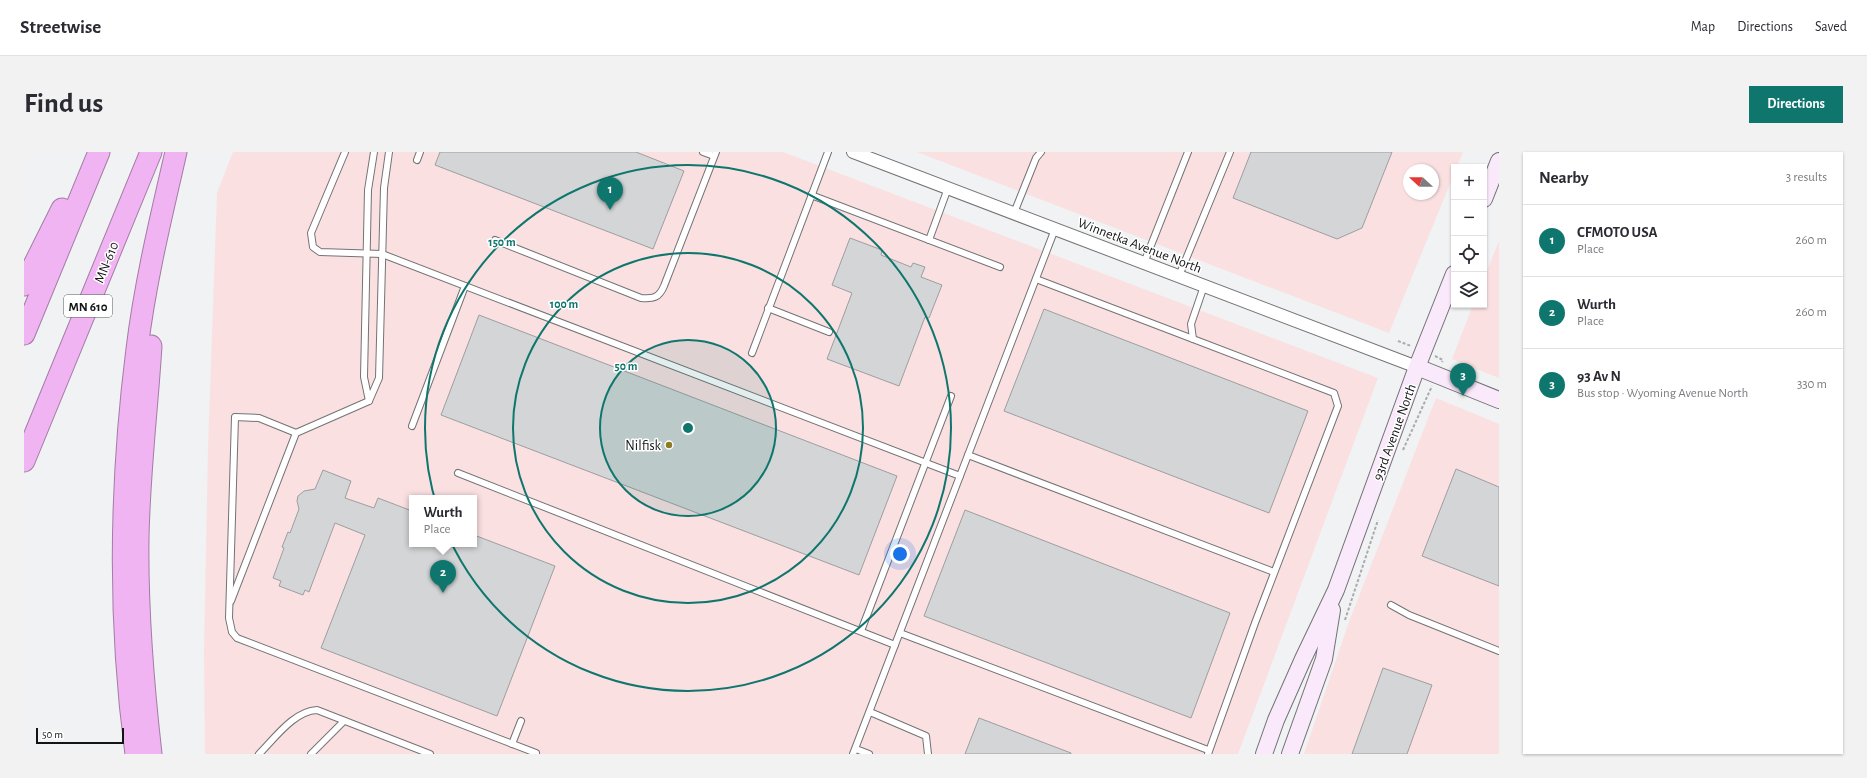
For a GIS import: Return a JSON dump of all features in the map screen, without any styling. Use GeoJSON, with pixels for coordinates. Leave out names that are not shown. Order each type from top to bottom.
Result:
{"type":"FeatureCollection","features":[{"type":"Feature","properties":{"kind":"highway"},"geometry":{"type":"LineString","coordinates":[[24,285],[89,152]]}},
{"type":"Feature","properties":{"kind":"highway"},"geometry":{"type":"LineString","coordinates":[[24,334],[99,152]]}},
{"type":"Feature","properties":{"kind":"highway","name":"MN-610"},"geometry":{"type":"LineString","coordinates":[[24,460],[151,152]]}},
{"type":"Feature","properties":{"kind":"highway"},"geometry":{"type":"LineString","coordinates":[[136,754],[128,676],[124,604],[124,520],[127,458],[138,342],[149,274],[176,152]]}},
{"type":"Feature","properties":{"kind":"highway"},"geometry":{"type":"LineString","coordinates":[[151,754],[141,646],[138,539],[142,455],[153,312],[170,184]]}},
{"type":"Feature","properties":{"kind":"street","name":"Winnetka Avenue North"},"geometry":{"type":"LineString","coordinates":[[853,152],[1417,367]]}},
{"type":"Feature","properties":{"kind":"street"},"geometry":{"type":"LineString","coordinates":[[1487,191],[1499,161]]}},
{"type":"Feature","properties":{"kind":"street","name":"93rd Avenue North"},"geometry":{"type":"LineString","coordinates":[[1264,754],[1276,720],[1336,590],[1417,367],[1451,282]]}},
{"type":"Feature","properties":{"kind":"street"},"geometry":{"type":"LineString","coordinates":[[1417,367],[1499,400]]}},
{"type":"Feature","properties":{"kind":"street","name":"93rd Avenue North"},"geometry":{"type":"LineString","coordinates":[[1290,754],[1324,658],[1336,590]]}},
{"type":"Feature","properties":{"kind":"lane"},"geometry":{"type":"LineString","coordinates":[[345,152],[312,233],[311,241],[313,247],[320,252],[382,254],[960,476]]}},
{"type":"Feature","properties":{"kind":"lane"},"geometry":{"type":"LineString","coordinates":[[369,401],[364,377],[368,190],[374,152]]}},
{"type":"Feature","properties":{"kind":"lane"},"geometry":{"type":"LineString","coordinates":[[229,606],[296,433],[369,401],[379,378],[384,188],[389,152]]}},
{"type":"Feature","properties":{"kind":"lane"},"geometry":{"type":"LineString","coordinates":[[417,160],[420,152]]}},
{"type":"Feature","properties":{"kind":"lane"},"geometry":{"type":"LineString","coordinates":[[495,240],[641,298],[652,299],[661,294],[715,154],[703,152]]}},
{"type":"Feature","properties":{"kind":"lane"},"geometry":{"type":"LineString","coordinates":[[752,352],[828,152]]}},
{"type":"Feature","properties":{"kind":"lane"},"geometry":{"type":"LineString","coordinates":[[1014,213],[1036,158],[1041,152]]}},
{"type":"Feature","properties":{"kind":"lane"},"geometry":{"type":"LineString","coordinates":[[1144,263],[1188,152]]}},
{"type":"Feature","properties":{"kind":"lane"},"geometry":{"type":"LineString","coordinates":[[1179,276],[1230,152]]}},
{"type":"Feature","properties":{"kind":"lane"},"geometry":{"type":"LineString","coordinates":[[929,240],[948,188]]}},
{"type":"Feature","properties":{"kind":"lane"},"geometry":{"type":"LineString","coordinates":[[811,195],[1000,267]]}},
{"type":"Feature","properties":{"kind":"lane"},"geometry":{"type":"LineString","coordinates":[[869,754],[854,751],[1055,229]]}},
{"type":"Feature","properties":{"kind":"lane"},"geometry":{"type":"LineString","coordinates":[[900,633],[1208,752],[1274,572],[1338,406],[1334,393],[1036,279]]}},
{"type":"Feature","properties":{"kind":"lane"},"geometry":{"type":"LineString","coordinates":[[412,426],[465,286]]}},
{"type":"Feature","properties":{"kind":"lane"},"geometry":{"type":"LineString","coordinates":[[1193,339],[1190,324],[1204,286]]}},
{"type":"Feature","properties":{"kind":"lane"},"geometry":{"type":"LineString","coordinates":[[768,308],[828,332]]}},
{"type":"Feature","properties":{"kind":"lane"},"geometry":{"type":"LineString","coordinates":[[861,632],[951,396]]}},
{"type":"Feature","properties":{"kind":"lane"},"geometry":{"type":"LineString","coordinates":[[296,433],[259,418],[235,417],[229,606],[229,618],[232,632],[237,638],[536,753]]}},
{"type":"Feature","properties":{"kind":"lane"},"geometry":{"type":"LineString","coordinates":[[968,455],[1274,572]]}},
{"type":"Feature","properties":{"kind":"lane"},"geometry":{"type":"LineString","coordinates":[[458,473],[895,645]]}},
{"type":"Feature","properties":{"kind":"lane"},"geometry":{"type":"LineString","coordinates":[[1391,605],[1409,615],[1499,651]]}},
{"type":"Feature","properties":{"kind":"lane"},"geometry":{"type":"LineString","coordinates":[[259,754],[293,720],[308,711],[317,710],[430,754]]}},
{"type":"Feature","properties":{"kind":"lane"},"geometry":{"type":"LineString","coordinates":[[870,712],[926,736],[928,754]]}},
{"type":"Feature","properties":{"kind":"lane"},"geometry":{"type":"LineString","coordinates":[[512,744],[522,720]]}},
{"type":"Feature","properties":{"kind":"lane"},"geometry":{"type":"LineString","coordinates":[[311,754],[344,721]]}},
{"type":"Feature","properties":{"kind":"path"},"geometry":{"type":"LineString","coordinates":[[1400,456],[1443,360]]}},
{"type":"Feature","properties":{"kind":"path"},"geometry":{"type":"LineString","coordinates":[[1345,621],[1379,516]]}},
{"type":"Feature","properties":{"kind":"shaded area"},"geometry":{"type":"Polygon","coordinates":[[[233,152],[783,152],[1378,378],[1238,754],[205,754],[204,652],[208,448],[217,193],[233,152]]]}},
{"type":"Feature","properties":{"kind":"shaded area"},"geometry":{"type":"Polygon","coordinates":[[[917,152],[1463,152],[1458,164],[1451,164],[1451,181],[1389,333],[917,152]]]}},
{"type":"Feature","properties":{"kind":"shaded area"},"geometry":{"type":"Polygon","coordinates":[[[1499,241],[1499,378],[1452,359],[1472,308],[1487,308],[1487,271],[1499,241]]]}},
{"type":"Feature","properties":{"kind":"shaded area"},"geometry":{"type":"Polygon","coordinates":[[[1436,398],[1499,424],[1499,754],[1304,754],[1349,622],[1436,398]]]}},
{"type":"Feature","properties":{"kind":"building"},"geometry":{"type":"Polygon","coordinates":[[[440,152],[636,152],[684,171],[653,249],[435,165],[440,152]]]}},
{"type":"Feature","properties":{"kind":"building"},"geometry":{"type":"Polygon","coordinates":[[[1251,152],[1392,152],[1362,228],[1337,239],[1233,198],[1251,152]]]}},
{"type":"Feature","properties":{"kind":"building"},"geometry":{"type":"Polygon","coordinates":[[[850,238],[882,250],[881,255],[911,267],[913,263],[925,267],[921,277],[942,285],[929,318],[925,317],[899,386],[827,359],[852,293],[832,285],[850,238]]]}},
{"type":"Feature","properties":{"kind":"building"},"geometry":{"type":"Polygon","coordinates":[[[1044,309],[1308,411],[1269,513],[1004,411],[1044,309]]]}},
{"type":"Feature","properties":{"kind":"building","name":"Nilfisk"},"geometry":{"type":"Polygon","coordinates":[[[479,315],[897,476],[859,575],[441,415],[479,315]]]}},
{"type":"Feature","properties":{"kind":"building"},"geometry":{"type":"Polygon","coordinates":[[[1456,469],[1499,487],[1499,586],[1422,556],[1456,469]]]}},
{"type":"Feature","properties":{"kind":"building"},"geometry":{"type":"Polygon","coordinates":[[[323,470],[351,481],[345,498],[374,508],[378,498],[409,510],[409,547],[477,547],[477,536],[555,566],[497,716],[321,648],[365,535],[335,523],[309,592],[305,590],[303,595],[279,586],[281,581],[273,578],[284,548],[282,547],[288,532],[290,533],[299,509],[297,501],[298,496],[304,491],[315,489],[323,470]]]}},
{"type":"Feature","properties":{"kind":"building"},"geometry":{"type":"Polygon","coordinates":[[[965,510],[1230,613],[1191,718],[924,616],[965,510]]]}},
{"type":"Feature","properties":{"kind":"building"},"geometry":{"type":"Polygon","coordinates":[[[1383,668],[1432,685],[1407,754],[1352,754],[1383,668]]]}},
{"type":"Feature","properties":{"kind":"building"},"geometry":{"type":"Polygon","coordinates":[[[979,718],[1071,753],[1071,754],[965,754],[979,718]]]}},
{"type":"Feature","properties":{"kind":"place","name":"CFMOTO USA"},"geometry":{"type":"Point","coordinates":[610,210]}},
{"type":"Feature","properties":{"kind":"place","name":"93 Av N"},"geometry":{"type":"Point","coordinates":[1463,396]}},
{"type":"Feature","properties":{"kind":"place","name":"Nilfisk"},"geometry":{"type":"Point","coordinates":[669,445]}},
{"type":"Feature","properties":{"kind":"place","name":"Wurth"},"geometry":{"type":"Point","coordinates":[443,593]}}]}
